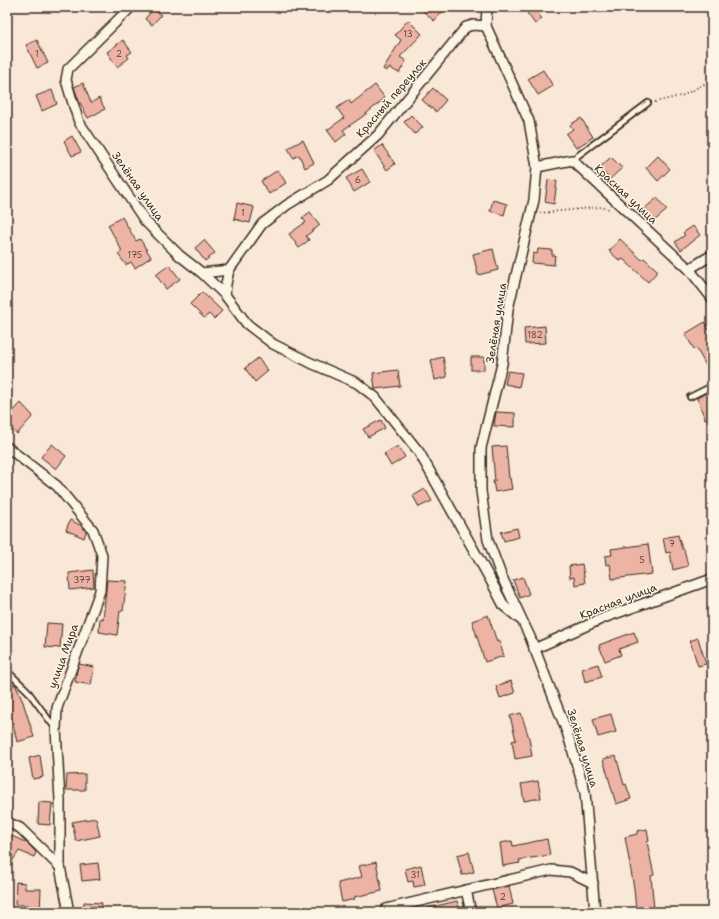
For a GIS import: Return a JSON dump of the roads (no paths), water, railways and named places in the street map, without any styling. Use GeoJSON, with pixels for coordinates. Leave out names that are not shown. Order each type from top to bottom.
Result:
{"type":"FeatureCollection","features":[{"type":"Feature","properties":{"kind":"street","name":"Зелёная улица"},"geometry":{"type":"LineString","coordinates":[[131,7],[68,69],[66,80],[70,97],[79,122],[146,221],[179,255],[202,273],[225,296],[247,324],[273,344],[311,363],[357,383],[375,397],[419,452],[504,606],[522,621]]}},
{"type":"Feature","properties":{"kind":"street"},"geometry":{"type":"LineString","coordinates":[[486,26],[488,7]]}},
{"type":"Feature","properties":{"kind":"street","name":"Красный переулок"},"geometry":{"type":"LineString","coordinates":[[229,270],[262,224],[287,205],[328,180],[378,135],[466,27],[473,25],[486,26]]}},
{"type":"Feature","properties":{"kind":"street","name":"Зелёная улица"},"geometry":{"type":"LineString","coordinates":[[486,26],[529,121],[537,167],[534,200],[508,309],[502,364],[481,448],[481,491],[488,540],[567,732],[585,792],[595,912]]}},
{"type":"Feature","properties":{"kind":"street"},"geometry":{"type":"LineString","coordinates":[[537,167],[572,160]]}},
{"type":"Feature","properties":{"kind":"street","name":"Красная улица"},"geometry":{"type":"LineString","coordinates":[[572,160],[689,269],[712,298]]}},
{"type":"Feature","properties":{"kind":"street"},"geometry":{"type":"LineString","coordinates":[[689,269],[712,255]]}},
{"type":"Feature","properties":{"kind":"street"},"geometry":{"type":"LineString","coordinates":[[202,273],[229,270],[225,296]]}},
{"type":"Feature","properties":{"kind":"street","name":"улица Мира"},"geometry":{"type":"LineString","coordinates":[[7,447],[57,486],[93,530],[102,555],[100,591],[57,708],[56,729],[60,800],[60,867],[69,912]]}},
{"type":"Feature","properties":{"kind":"street","name":"Красная улица"},"geometry":{"type":"LineString","coordinates":[[534,649],[606,617],[712,579]]}},
{"type":"Feature","properties":{"kind":"street"},"geometry":{"type":"LineString","coordinates":[[7,822],[20,828],[60,867]]}},
{"type":"Feature","properties":{"kind":"street"},"geometry":{"type":"LineString","coordinates":[[386,909],[551,870],[570,872],[593,883]]}},
{"type":"Feature","properties":{"kind":"street"},"geometry":{"type":"LineString","coordinates":[[466,890],[470,912]]}},
{"type":"Feature","properties":{"kind":"lane"},"geometry":{"type":"LineString","coordinates":[[572,160],[648,103]]}},
{"type":"Feature","properties":{"kind":"lane"},"geometry":{"type":"LineString","coordinates":[[690,397],[712,386]]}},
{"type":"Feature","properties":{"kind":"lane"},"geometry":{"type":"LineString","coordinates":[[7,671],[27,690],[56,729]]}}]}
